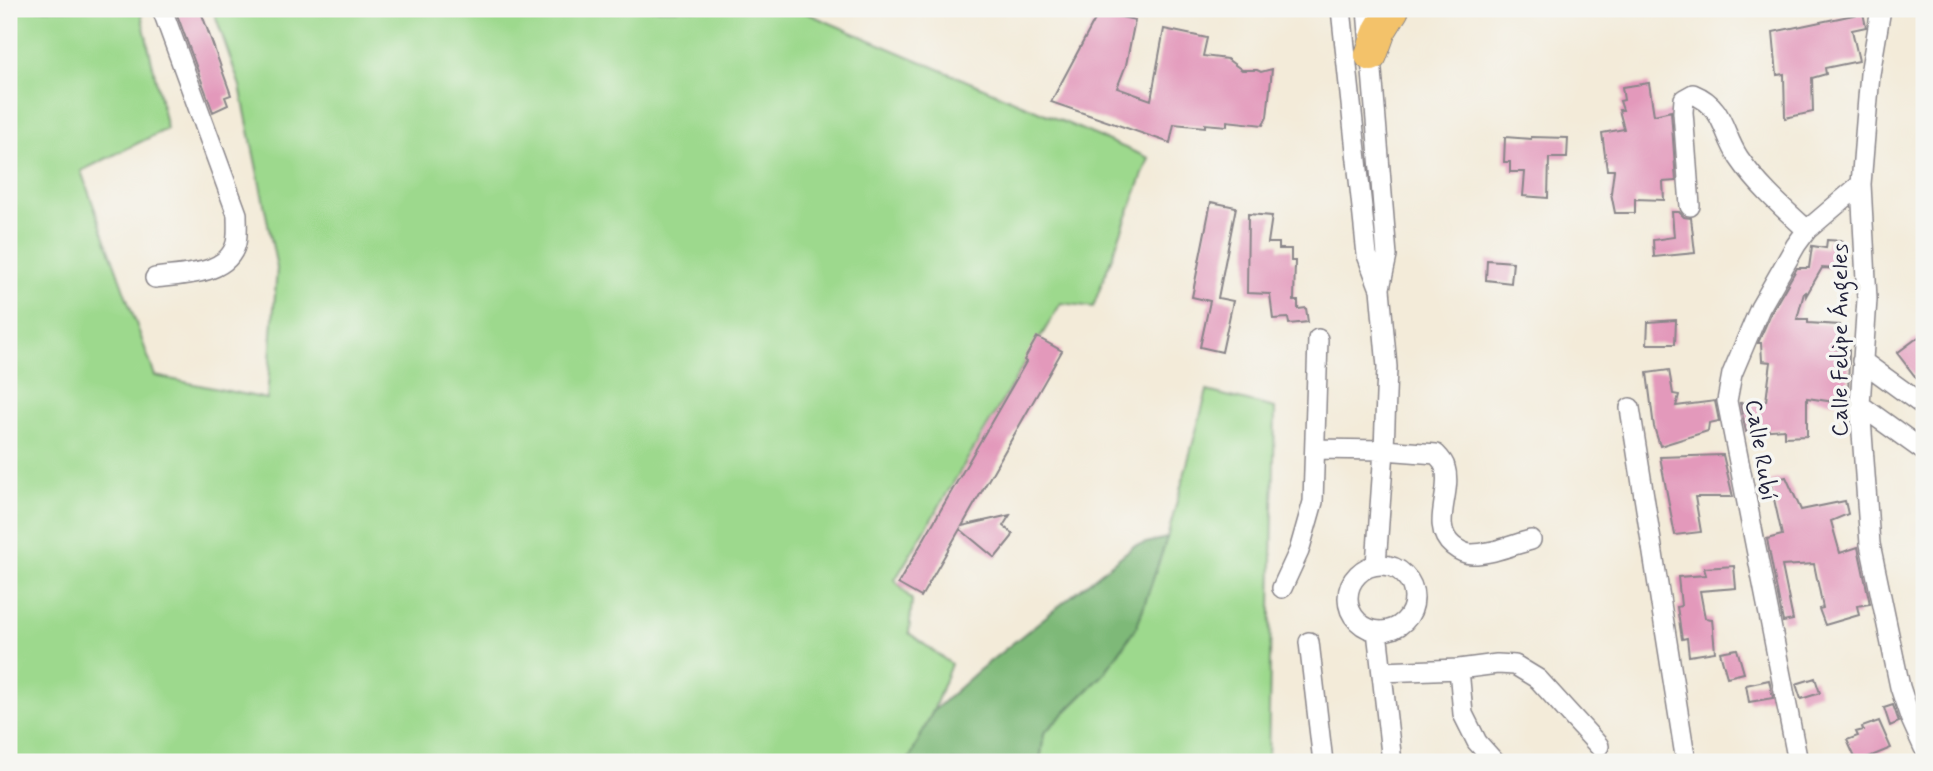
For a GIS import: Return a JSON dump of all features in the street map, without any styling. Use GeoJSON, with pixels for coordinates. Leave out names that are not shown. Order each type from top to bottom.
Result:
{"type":"FeatureCollection","features":[{"type":"Feature","properties":{"kind":"main road"},"geometry":{"type":"LineString","coordinates":[[1371,55],[1380,30],[1393,9]]}},
{"type":"Feature","properties":{"kind":"street"},"geometry":{"type":"LineString","coordinates":[[155,278],[199,272],[223,263],[236,244],[237,215],[162,9]]}},
{"type":"Feature","properties":{"kind":"street"},"geometry":{"type":"LineString","coordinates":[[1341,9],[1367,255],[1380,289],[1387,367],[1376,565]]}},
{"type":"Feature","properties":{"kind":"street"},"geometry":{"type":"LineString","coordinates":[[1367,9],[1387,256],[1380,289]]}},
{"type":"Feature","properties":{"kind":"street","name":"Calle Felipe Ángeles"},"geometry":{"type":"LineString","coordinates":[[1881,9],[1870,74],[1861,184],[1867,299],[1860,405],[1870,544],[1900,687],[1924,748]]}},
{"type":"Feature","properties":{"kind":"street"},"geometry":{"type":"LineString","coordinates":[[1690,206],[1683,112],[1684,99],[1693,94],[1713,106],[1739,157],[1766,192],[1807,230]]}},
{"type":"Feature","properties":{"kind":"street"},"geometry":{"type":"LineString","coordinates":[[1359,175],[1380,172]]}},
{"type":"Feature","properties":{"kind":"street","name":"Calle Rubí"},"geometry":{"type":"LineString","coordinates":[[1798,762],[1727,401],[1732,374],[1760,308],[1807,230],[1861,184]]}},
{"type":"Feature","properties":{"kind":"street"},"geometry":{"type":"LineString","coordinates":[[1282,588],[1299,551],[1313,502],[1318,339]]}},
{"type":"Feature","properties":{"kind":"street"},"geometry":{"type":"LineString","coordinates":[[1862,362],[1924,406]]}},
{"type":"Feature","properties":{"kind":"street"},"geometry":{"type":"LineString","coordinates":[[1860,405],[1924,451]]}},
{"type":"Feature","properties":{"kind":"street"},"geometry":{"type":"LineString","coordinates":[[1630,408],[1686,762]]}},
{"type":"Feature","properties":{"kind":"street"},"geometry":{"type":"LineString","coordinates":[[1315,449],[1436,454],[1445,464],[1447,477],[1442,514],[1444,537],[1455,548],[1469,555],[1531,540]]}},
{"type":"Feature","properties":{"kind":"street"},"geometry":{"type":"LineString","coordinates":[[1376,565],[1385,565],[1403,573],[1409,580],[1415,598],[1409,616],[1403,623],[1386,631],[1377,631],[1359,624],[1353,617],[1348,599],[1353,580],[1367,568],[1376,565]]}},
{"type":"Feature","properties":{"kind":"street"},"geometry":{"type":"LineString","coordinates":[[1377,631],[1392,762]]}},
{"type":"Feature","properties":{"kind":"street"},"geometry":{"type":"LineString","coordinates":[[1309,642],[1322,762]]}},
{"type":"Feature","properties":{"kind":"street"},"geometry":{"type":"LineString","coordinates":[[1382,672],[1515,665],[1538,679],[1599,746]]}},
{"type":"Feature","properties":{"kind":"street"},"geometry":{"type":"LineString","coordinates":[[1459,669],[1463,714],[1477,741],[1495,762]]}},
{"type":"Feature","properties":{"kind":"green space"},"geometry":{"type":"Polygon","coordinates":[[[9,9],[140,9],[167,129],[81,171],[155,376],[267,399],[277,268],[240,86],[213,9],[797,9],[1149,158],[1093,307],[1061,303],[895,580],[912,600],[909,633],[951,664],[933,711],[908,762],[9,762],[9,9]]]}},
{"type":"Feature","properties":{"kind":"green space"},"geometry":{"type":"Polygon","coordinates":[[[1207,391],[1275,408],[1268,762],[1040,762],[1044,733],[1103,675],[1137,626],[1167,538],[1207,391]]]}},
{"type":"Feature","properties":{"kind":"green space"},"geometry":{"type":"Polygon","coordinates":[[[1167,538],[1137,626],[1103,675],[1044,733],[1040,762],[908,762],[933,711],[978,671],[1134,546],[1167,538]]]}},
{"type":"Feature","properties":{"kind":"building"},"geometry":{"type":"Polygon","coordinates":[[[175,9],[200,9],[231,95],[225,97],[228,105],[213,112],[175,9]]]}},
{"type":"Feature","properties":{"kind":"building"},"geometry":{"type":"Polygon","coordinates":[[[1099,12],[1135,20],[1126,65],[1117,88],[1151,100],[1164,29],[1207,38],[1203,56],[1227,59],[1242,70],[1261,72],[1272,69],[1267,117],[1263,125],[1227,121],[1227,126],[1174,124],[1170,143],[1051,102],[1099,12]]]}},
{"type":"Feature","properties":{"kind":"building"},"geometry":{"type":"Polygon","coordinates":[[[1863,13],[1866,27],[1852,30],[1859,61],[1825,68],[1826,74],[1812,78],[1813,112],[1785,118],[1784,74],[1777,75],[1773,32],[1863,13]]]}},
{"type":"Feature","properties":{"kind":"building"},"geometry":{"type":"Polygon","coordinates":[[[1649,83],[1654,115],[1671,111],[1676,181],[1663,182],[1664,200],[1635,199],[1635,213],[1615,213],[1611,193],[1614,170],[1607,170],[1602,133],[1624,129],[1619,110],[1623,110],[1620,101],[1624,100],[1622,87],[1649,83]]]}},
{"type":"Feature","properties":{"kind":"building"},"geometry":{"type":"Polygon","coordinates":[[[1505,137],[1568,138],[1567,158],[1549,158],[1548,198],[1523,196],[1525,172],[1510,172],[1510,162],[1504,162],[1505,137]]]}},
{"type":"Feature","properties":{"kind":"building"},"geometry":{"type":"Polygon","coordinates":[[[1211,202],[1236,207],[1218,298],[1233,301],[1222,352],[1200,347],[1210,301],[1192,297],[1211,202]]]}},
{"type":"Feature","properties":{"kind":"building"},"geometry":{"type":"Polygon","coordinates":[[[1672,212],[1679,212],[1684,217],[1691,218],[1695,253],[1654,257],[1653,240],[1674,237],[1672,212]]]}},
{"type":"Feature","properties":{"kind":"building"},"geometry":{"type":"Polygon","coordinates":[[[1248,214],[1272,216],[1268,243],[1279,243],[1279,249],[1291,249],[1291,261],[1295,261],[1294,301],[1298,301],[1298,309],[1306,308],[1308,322],[1289,324],[1288,318],[1273,319],[1270,294],[1247,293],[1248,214]]]}},
{"type":"Feature","properties":{"kind":"building"},"geometry":{"type":"Polygon","coordinates":[[[1827,240],[1843,241],[1841,263],[1838,263],[1838,269],[1822,268],[1806,296],[1806,292],[1804,293],[1797,319],[1808,319],[1808,323],[1840,325],[1837,349],[1849,350],[1848,404],[1807,398],[1807,436],[1784,437],[1784,429],[1746,432],[1740,403],[1766,401],[1771,362],[1762,361],[1761,343],[1758,343],[1771,313],[1797,268],[1809,268],[1812,246],[1826,248],[1827,240]]]}},
{"type":"Feature","properties":{"kind":"building"},"geometry":{"type":"Polygon","coordinates":[[[1487,260],[1513,262],[1511,283],[1486,280],[1487,260]]]}},
{"type":"Feature","properties":{"kind":"building"},"geometry":{"type":"Polygon","coordinates":[[[1676,320],[1675,344],[1647,344],[1648,322],[1676,320]]]}},
{"type":"Feature","properties":{"kind":"building"},"geometry":{"type":"Polygon","coordinates":[[[1924,333],[1924,388],[1897,353],[1924,333]]]}},
{"type":"Feature","properties":{"kind":"building"},"geometry":{"type":"Polygon","coordinates":[[[1037,337],[1062,351],[962,526],[1010,515],[1003,526],[1013,534],[1012,537],[995,558],[960,529],[921,597],[898,584],[1026,362],[1024,360],[1037,337]]]}},
{"type":"Feature","properties":{"kind":"building"},"geometry":{"type":"Polygon","coordinates":[[[1669,370],[1673,394],[1679,395],[1676,406],[1715,401],[1719,421],[1709,423],[1708,431],[1660,446],[1654,427],[1647,373],[1669,370]]]}},
{"type":"Feature","properties":{"kind":"building"},"geometry":{"type":"Polygon","coordinates":[[[1723,455],[1733,497],[1695,497],[1701,532],[1675,535],[1660,457],[1723,455]]]}},
{"type":"Feature","properties":{"kind":"building"},"geometry":{"type":"Polygon","coordinates":[[[1786,477],[1801,510],[1845,501],[1848,514],[1831,521],[1840,553],[1858,547],[1870,604],[1857,606],[1859,615],[1825,625],[1819,609],[1823,608],[1814,564],[1782,566],[1793,620],[1783,622],[1767,539],[1782,535],[1770,481],[1786,477]]]}},
{"type":"Feature","properties":{"kind":"building"},"geometry":{"type":"Polygon","coordinates":[[[1734,566],[1736,588],[1700,591],[1705,618],[1712,619],[1715,652],[1689,656],[1687,638],[1682,639],[1677,607],[1681,606],[1678,577],[1706,575],[1704,568],[1734,566]]]}},
{"type":"Feature","properties":{"kind":"building"},"geometry":{"type":"Polygon","coordinates":[[[1737,649],[1744,673],[1727,677],[1720,652],[1737,649]]]}},
{"type":"Feature","properties":{"kind":"building"},"geometry":{"type":"Polygon","coordinates":[[[1815,678],[1820,693],[1801,699],[1796,684],[1815,678]]]}},
{"type":"Feature","properties":{"kind":"building"},"geometry":{"type":"Polygon","coordinates":[[[1769,680],[1773,698],[1749,702],[1746,685],[1769,680]]]}},
{"type":"Feature","properties":{"kind":"building"},"geometry":{"type":"Polygon","coordinates":[[[1893,705],[1899,722],[1890,726],[1884,708],[1893,705]]]}},
{"type":"Feature","properties":{"kind":"building"},"geometry":{"type":"Polygon","coordinates":[[[1879,721],[1891,748],[1857,762],[1847,740],[1858,736],[1856,732],[1863,730],[1862,727],[1879,721]]]}}]}
